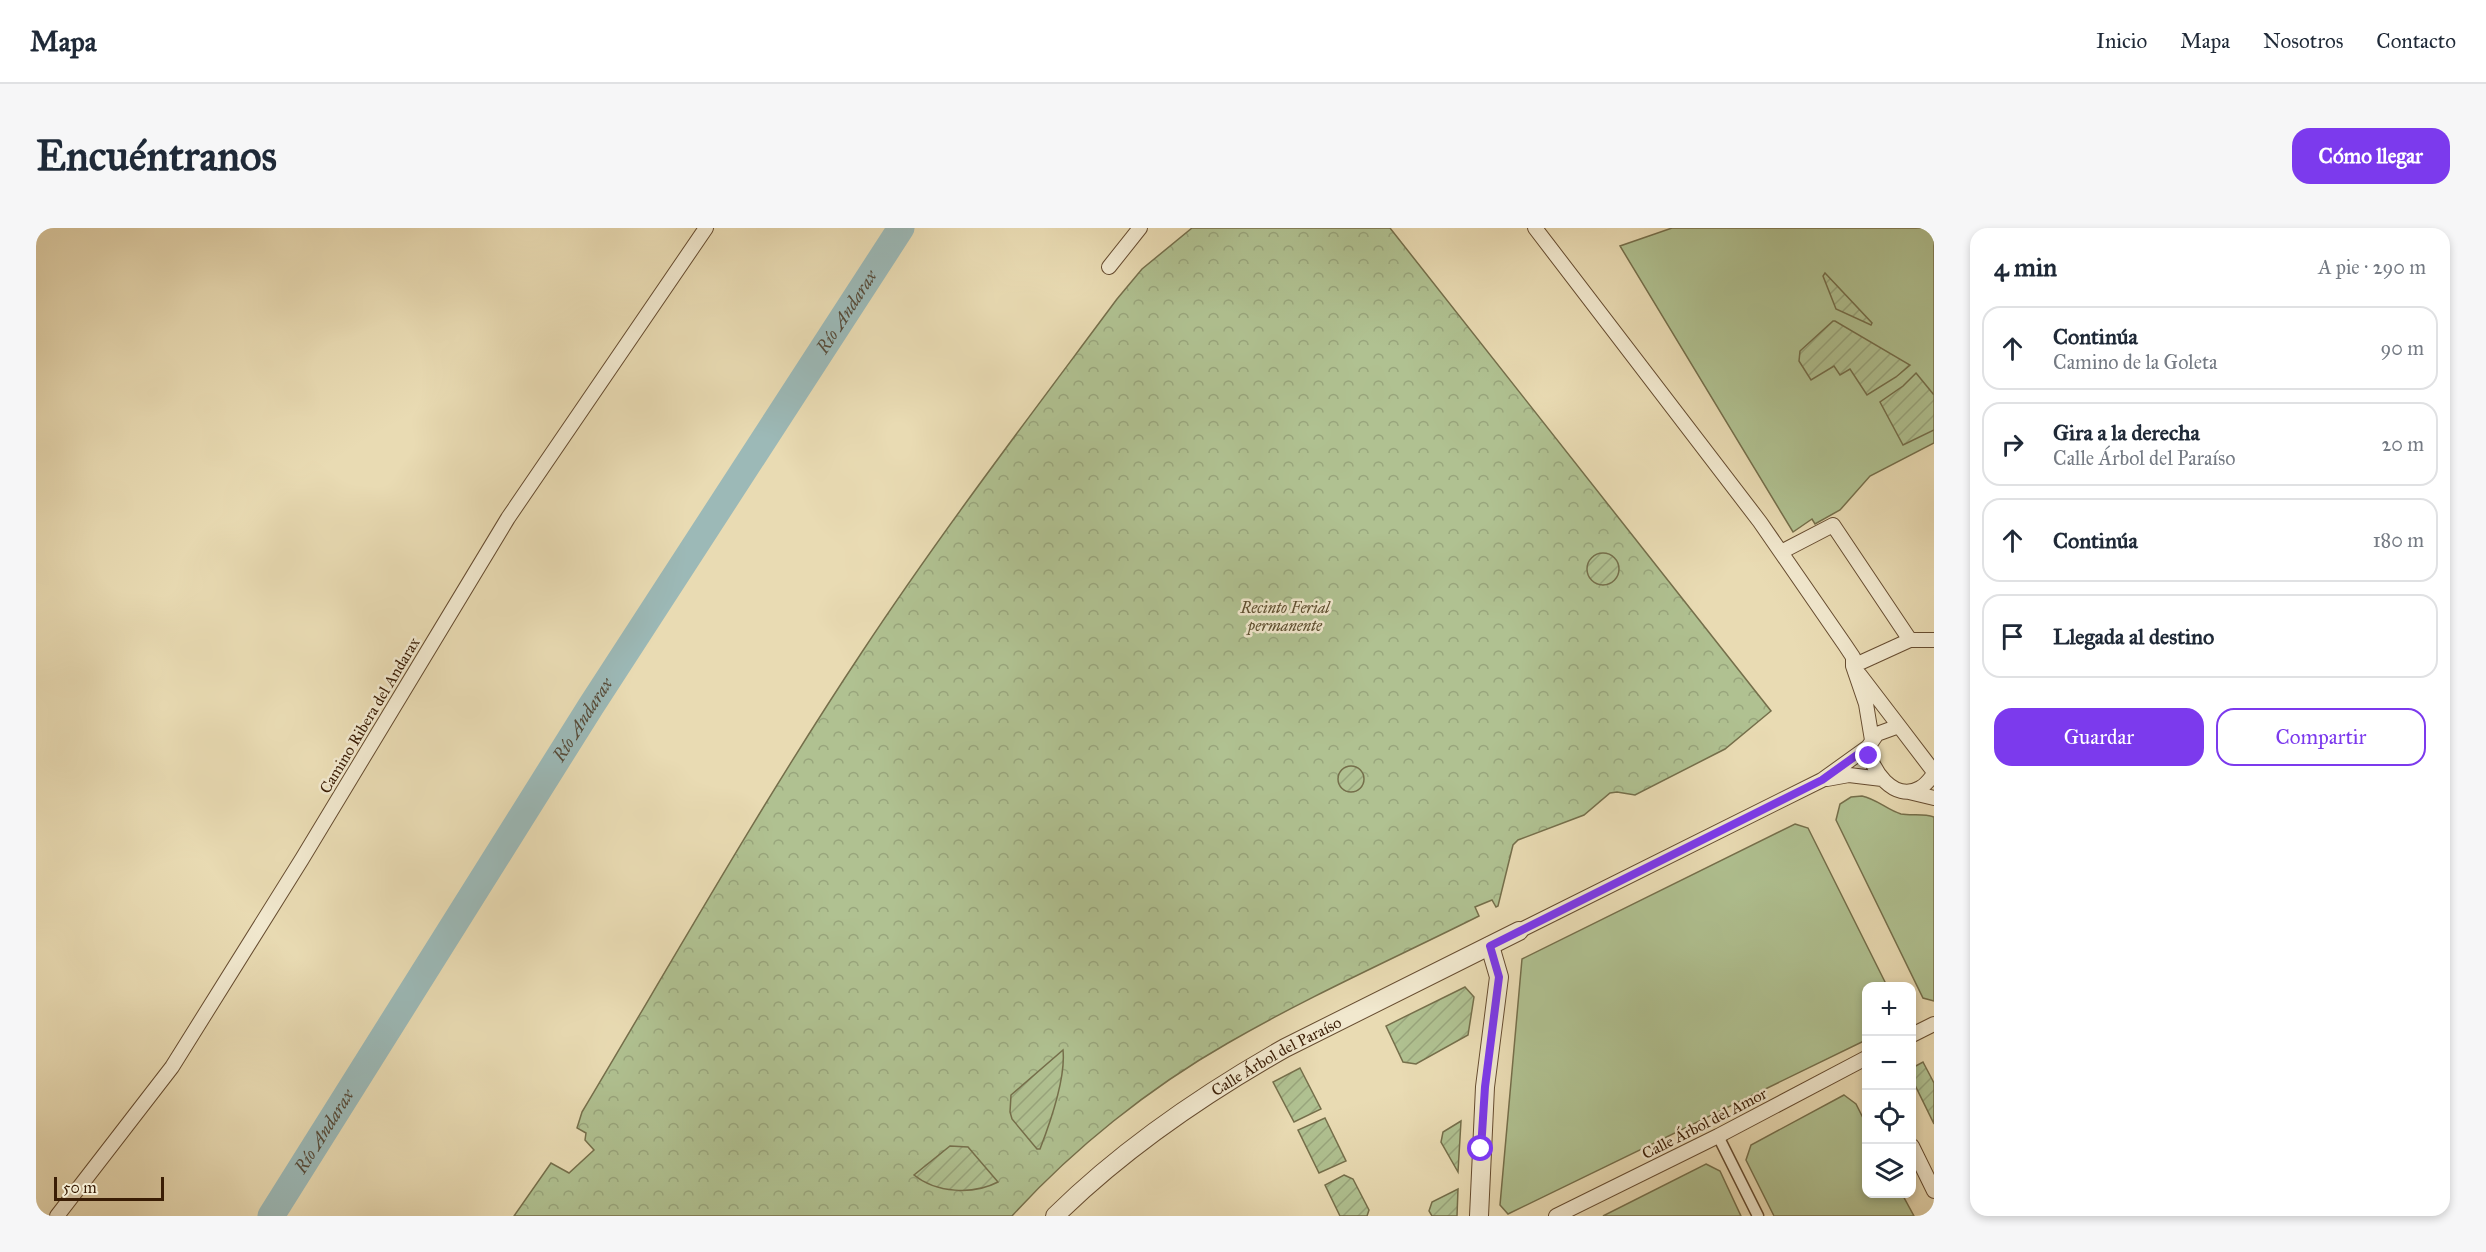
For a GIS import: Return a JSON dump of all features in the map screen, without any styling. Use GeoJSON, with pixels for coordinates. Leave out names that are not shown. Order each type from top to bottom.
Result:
{"type":"FeatureCollection","features":[{"type":"Feature","properties":{"kind":"street","name":"Camino Ribera del Andarax"},"geometry":{"type":"LineString","coordinates":[[57,1216],[172,1067],[308,849],[508,518],[706,228]]}},
{"type":"Feature","properties":{"kind":"street"},"geometry":{"type":"LineString","coordinates":[[1109,267],[1140,228]]}},
{"type":"Feature","properties":{"kind":"street"},"geometry":{"type":"LineString","coordinates":[[1535,228],[1782,552],[1850,652],[1866,704],[1871,763],[1882,779],[1889,785],[1904,791],[1934,798]]}},
{"type":"Feature","properties":{"kind":"street"},"geometry":{"type":"LineString","coordinates":[[1782,552],[1833,525],[1910,640]]}},
{"type":"Feature","properties":{"kind":"street"},"geometry":{"type":"LineString","coordinates":[[1853,666],[1910,640],[1934,640]]}},
{"type":"Feature","properties":{"kind":"street"},"geometry":{"type":"LineString","coordinates":[[1853,666],[1934,773],[1920,789],[1904,791]]}},
{"type":"Feature","properties":{"kind":"street"},"geometry":{"type":"LineString","coordinates":[[1520,931],[1822,780],[1870,743],[1883,730],[1899,726]]}},
{"type":"Feature","properties":{"kind":"street"},"geometry":{"type":"LineString","coordinates":[[1822,780],[1849,775],[1882,779]]}},
{"type":"Feature","properties":{"kind":"street","name":"Calle Árbol del Paraíso"},"geometry":{"type":"LineString","coordinates":[[1055,1216],[1151,1133],[1239,1074],[1285,1048],[1520,931]]}},
{"type":"Feature","properties":{"kind":"street"},"geometry":{"type":"LineString","coordinates":[[1479,1216],[1485,1087],[1499,977],[1490,946]]}},
{"type":"Feature","properties":{"kind":"street"},"geometry":{"type":"LineString","coordinates":[[1916,1033],[1934,1024]]}},
{"type":"Feature","properties":{"kind":"street","name":"Calle Árbol del Amor"},"geometry":{"type":"LineString","coordinates":[[1556,1216],[1718,1136],[1862,1060]]}},
{"type":"Feature","properties":{"kind":"street"},"geometry":{"type":"LineString","coordinates":[[1718,1136],[1758,1216]]}},
{"type":"Feature","properties":{"kind":"street"},"geometry":{"type":"LineString","coordinates":[[1916,1156],[1934,1191]]}},
{"type":"Feature","properties":{"kind":"green space","name":"Recinto Ferial permanente"},"geometry":{"type":"Polygon","coordinates":[[[1192,228],[1390,228],[1771,711],[1725,749],[1635,795],[1610,793],[1584,815],[1518,840],[1513,845],[1498,906],[1496,907],[1492,900],[1475,907],[1479,916],[1290,1009],[1199,1061],[1113,1121],[1060,1167],[1012,1216],[514,1216],[551,1163],[569,1173],[594,1150],[585,1140],[586,1133],[577,1128],[582,1112],[754,822],[825,708],[892,607],[1117,299],[1142,269],[1192,228]]]}},
{"type":"Feature","properties":{"kind":"green space"},"geometry":{"type":"Polygon","coordinates":[[[1672,228],[1934,228],[1934,443],[1870,476],[1840,510],[1815,524],[1812,519],[1793,532],[1620,246],[1672,228]]]}},
{"type":"Feature","properties":{"kind":"green space"},"geometry":{"type":"Polygon","coordinates":[[[1825,273],[1872,323],[1871,325],[1836,309],[1823,276],[1825,273]]]}},
{"type":"Feature","properties":{"kind":"green space"},"geometry":{"type":"Polygon","coordinates":[[[1833,321],[1910,365],[1896,377],[1867,395],[1850,369],[1840,375],[1834,366],[1811,380],[1799,361],[1800,351],[1833,321]]]}},
{"type":"Feature","properties":{"kind":"green space"},"geometry":{"type":"Polygon","coordinates":[[[1916,373],[1934,395],[1934,430],[1903,445],[1880,402],[1903,386],[1916,373]]]}},
{"type":"Feature","properties":{"kind":"green space"},"geometry":{"type":"Polygon","coordinates":[[[1603,553],[1614,558],[1619,569],[1614,580],[1603,585],[1592,580],[1587,569],[1592,558],[1603,553]]]}},
{"type":"Feature","properties":{"kind":"green space"},"geometry":{"type":"Polygon","coordinates":[[[1351,766],[1360,770],[1364,779],[1360,788],[1351,792],[1342,788],[1338,779],[1342,770],[1351,766]]]}},
{"type":"Feature","properties":{"kind":"green space"},"geometry":{"type":"Polygon","coordinates":[[[1862,796],[1901,814],[1934,817],[1934,1001],[1923,998],[1836,820],[1840,804],[1851,797],[1862,796]]]}},
{"type":"Feature","properties":{"kind":"green space"},"geometry":{"type":"Polygon","coordinates":[[[1795,824],[1808,828],[1885,982],[1862,982],[1862,1042],[1508,1214],[1500,1205],[1522,959],[1795,824]]]}},
{"type":"Feature","properties":{"kind":"green space"},"geometry":{"type":"Polygon","coordinates":[[[1465,987],[1474,997],[1468,1035],[1416,1064],[1403,1062],[1386,1026],[1465,987]]]}},
{"type":"Feature","properties":{"kind":"green space"},"geometry":{"type":"Polygon","coordinates":[[[1063,1050],[1062,1074],[1056,1101],[1040,1149],[1037,1149],[1012,1119],[1011,1095],[1063,1050]]]}},
{"type":"Feature","properties":{"kind":"green space"},"geometry":{"type":"Polygon","coordinates":[[[1923,1062],[1934,1083],[1934,1124],[1916,1087],[1916,1066],[1923,1062]]]}},
{"type":"Feature","properties":{"kind":"green space"},"geometry":{"type":"Polygon","coordinates":[[[1300,1068],[1321,1109],[1294,1122],[1273,1082],[1300,1068]]]}},
{"type":"Feature","properties":{"kind":"green space"},"geometry":{"type":"Polygon","coordinates":[[[1844,1095],[1856,1104],[1862,1116],[1862,1198],[1904,1198],[1914,1216],[1774,1216],[1746,1160],[1751,1145],[1844,1095]]]}},
{"type":"Feature","properties":{"kind":"green space"},"geometry":{"type":"Polygon","coordinates":[[[1325,1118],[1346,1161],[1319,1173],[1298,1130],[1325,1118]]]}},
{"type":"Feature","properties":{"kind":"green space"},"geometry":{"type":"Polygon","coordinates":[[[1461,1121],[1458,1172],[1441,1142],[1443,1132],[1461,1121]]]}},
{"type":"Feature","properties":{"kind":"green space"},"geometry":{"type":"Polygon","coordinates":[[[950,1146],[968,1147],[998,1182],[977,1189],[955,1190],[933,1186],[914,1175],[950,1146]]]}},
{"type":"Feature","properties":{"kind":"green space"},"geometry":{"type":"Polygon","coordinates":[[[1706,1164],[1720,1171],[1741,1216],[1603,1216],[1706,1164]]]}},
{"type":"Feature","properties":{"kind":"green space"},"geometry":{"type":"Polygon","coordinates":[[[1344,1175],[1353,1179],[1369,1210],[1367,1216],[1340,1216],[1325,1185],[1344,1175]]]}},
{"type":"Feature","properties":{"kind":"green space"},"geometry":{"type":"Polygon","coordinates":[[[1458,1189],[1457,1216],[1432,1216],[1429,1211],[1432,1202],[1458,1189]]]}},
{"type":"Feature","properties":{"kind":"waterway","name":"Río Andarax"},"geometry":{"type":"LineString","coordinates":[[271,1216],[591,706],[901,228]]}},
{"type":"Feature","properties":{"kind":"route"},"geometry":{"type":"LineString","coordinates":[[1481,1149],[1485,1087],[1499,977],[1490,946],[1822,780],[1868,747],[1869,756]]}}]}
